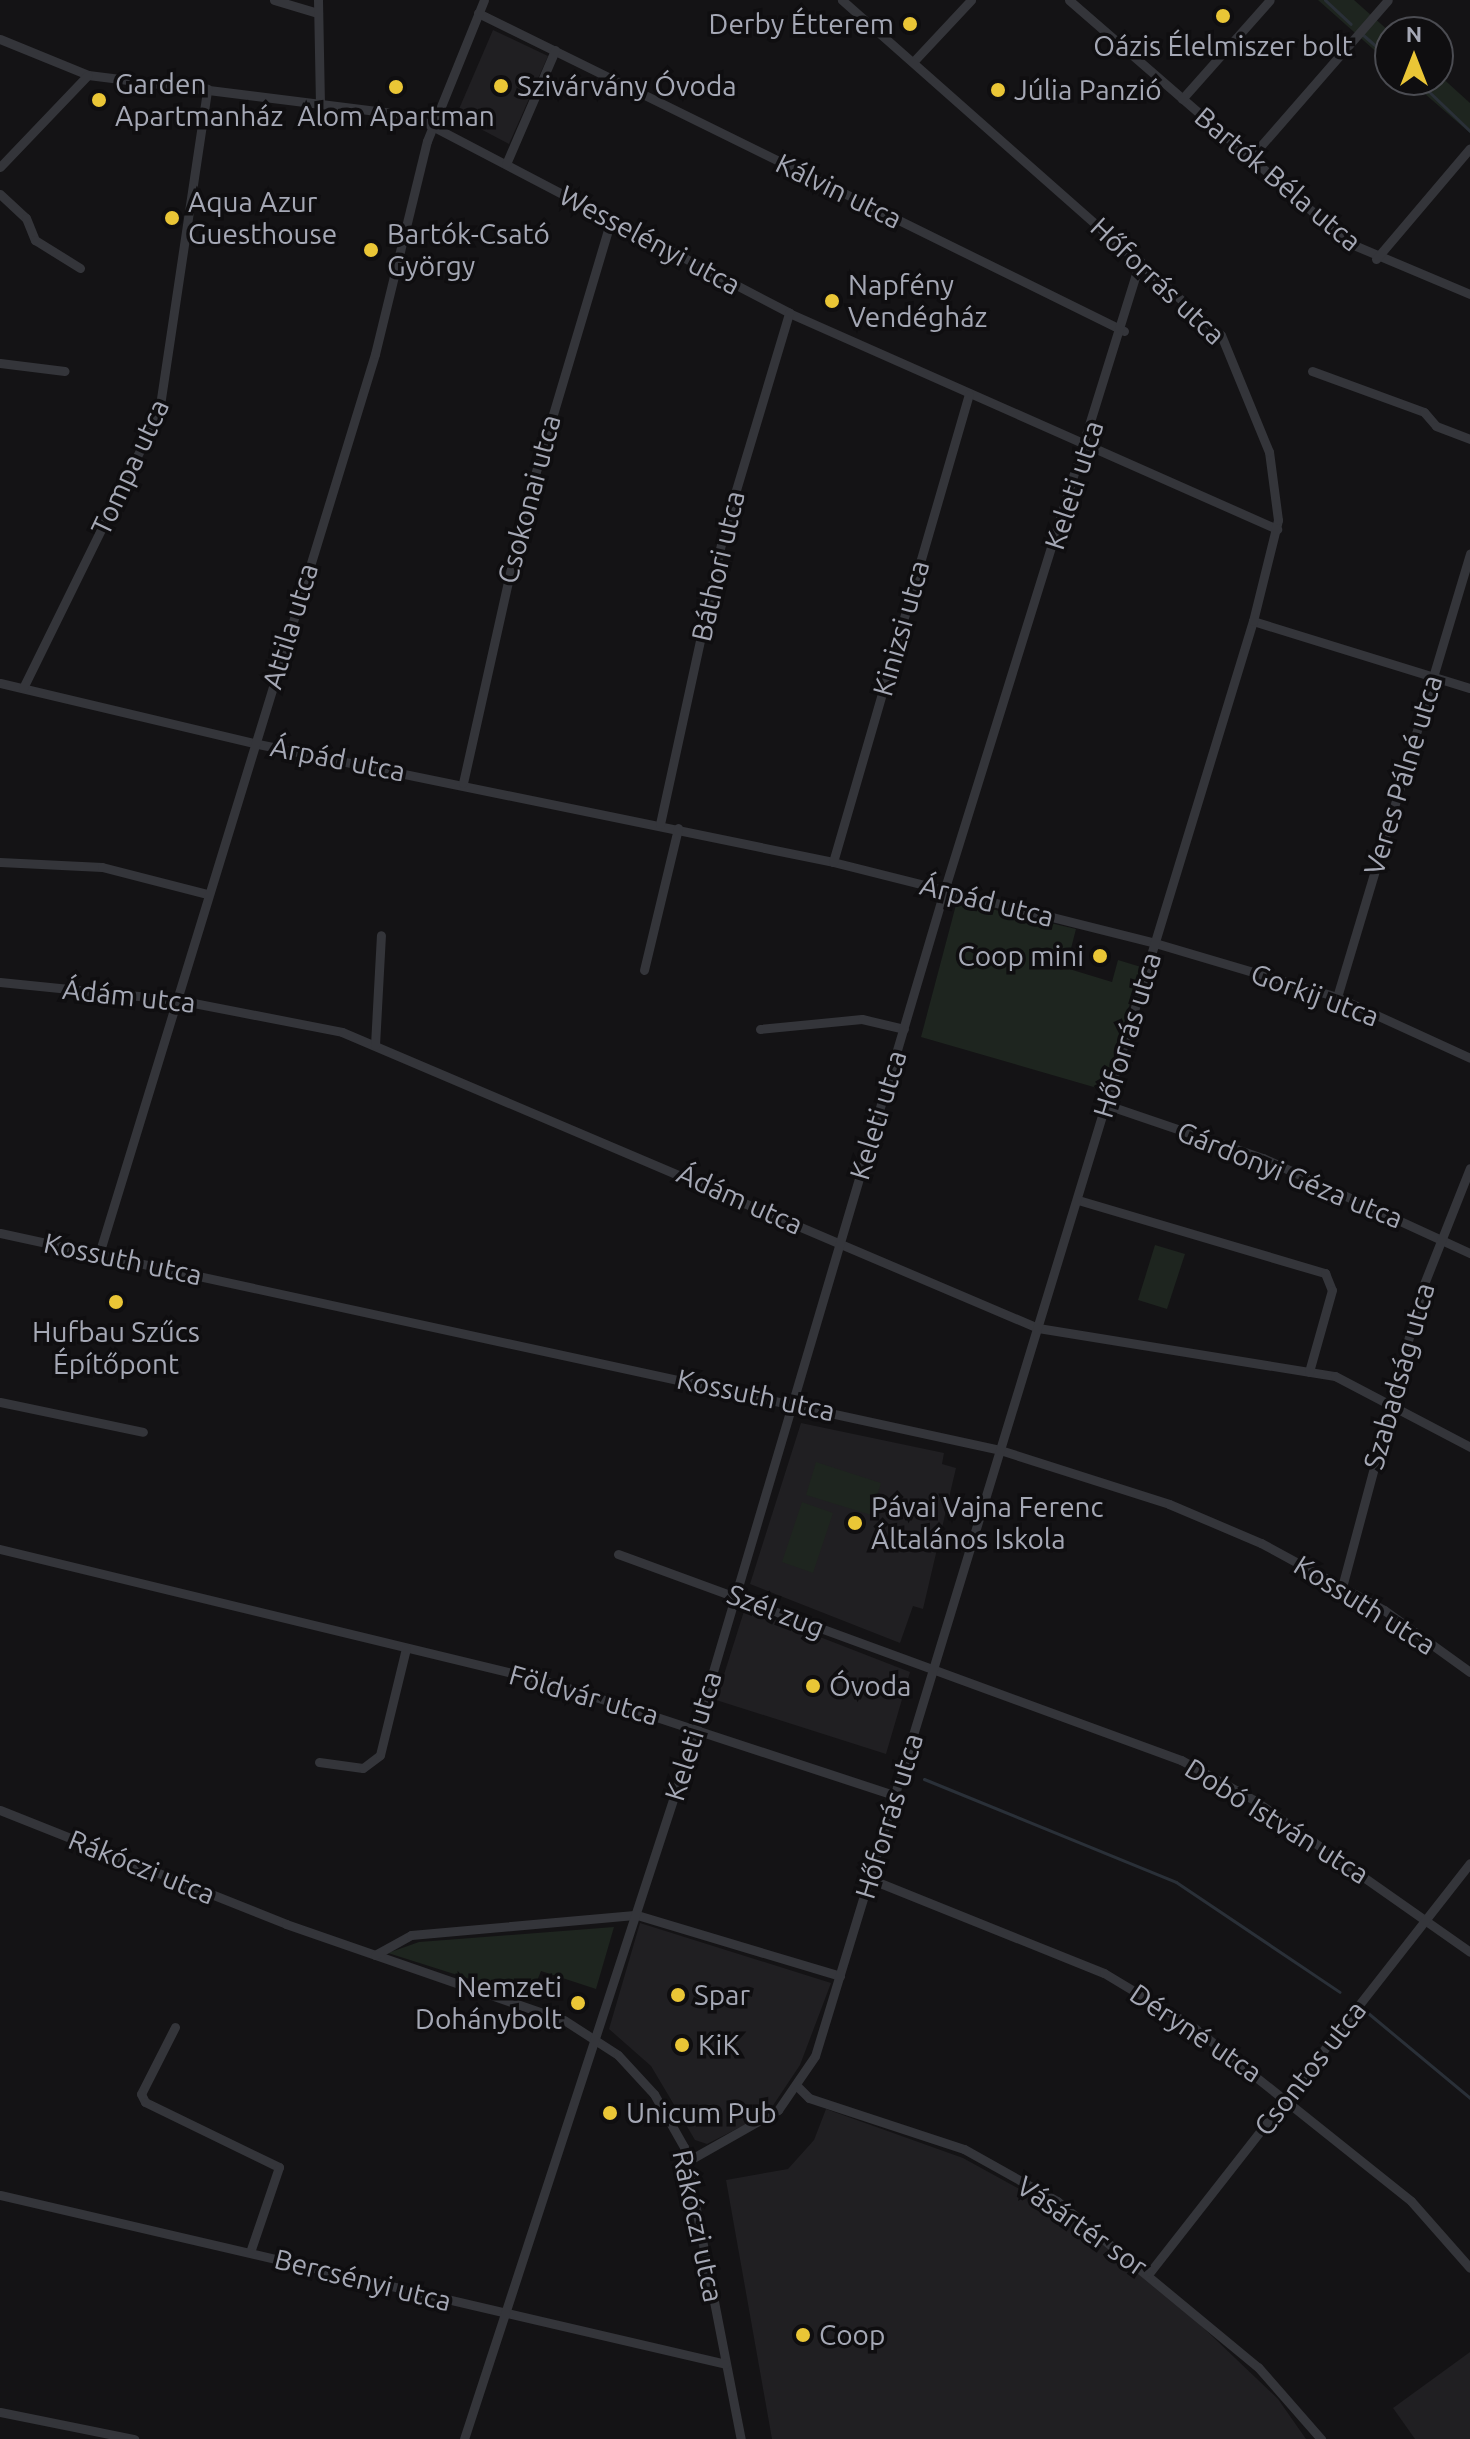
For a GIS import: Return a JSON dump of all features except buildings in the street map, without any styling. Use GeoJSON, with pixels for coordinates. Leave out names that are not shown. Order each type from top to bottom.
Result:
{"type":"FeatureCollection","features":[{"type":"Feature","properties":{"kind":"street"},"geometry":{"type":"LineString","coordinates":[[274,0],[318,13]]}},
{"type":"Feature","properties":{"kind":"street"},"geometry":{"type":"LineString","coordinates":[[318,0],[320,104]]}},
{"type":"Feature","properties":{"kind":"street","name":"Attila utca"},"geometry":{"type":"LineString","coordinates":[[99,1254],[253,743],[375,354],[433,125],[484,0]]}},
{"type":"Feature","properties":{"kind":"street","name":"Hőforrás utca"},"geometry":{"type":"LineString","coordinates":[[686,2162],[763,2122],[797,2086],[815,2056],[1107,1105],[1253,621],[1277,529],[1275,475],[1237,362],[1211,324],[842,0]]}},
{"type":"Feature","properties":{"kind":"street"},"geometry":{"type":"LineString","coordinates":[[913,62],[971,0]]}},
{"type":"Feature","properties":{"kind":"street","name":"Bartók Béla utca"},"geometry":{"type":"LineString","coordinates":[[1069,0],[1182,99],[1376,259],[1470,294]]}},
{"type":"Feature","properties":{"kind":"street"},"geometry":{"type":"LineString","coordinates":[[1182,99],[1270,0]]}},
{"type":"Feature","properties":{"kind":"street"},"geometry":{"type":"LineString","coordinates":[[1251,157],[1388,0]]}},
{"type":"Feature","properties":{"kind":"street","name":"Kálvin utca"},"geometry":{"type":"LineString","coordinates":[[478,13],[1124,331]]}},
{"type":"Feature","properties":{"kind":"street","name":"Wesselényi utca"},"geometry":{"type":"LineString","coordinates":[[0,39],[88,75],[411,115],[789,313],[1277,529]]}},
{"type":"Feature","properties":{"kind":"street"},"geometry":{"type":"LineString","coordinates":[[506,164],[555,50]]}},
{"type":"Feature","properties":{"kind":"street"},"geometry":{"type":"LineString","coordinates":[[0,167],[88,75]]}},
{"type":"Feature","properties":{"kind":"street","name":"Tompa utca"},"geometry":{"type":"LineString","coordinates":[[23,688],[159,412],[207,89]]}},
{"type":"Feature","properties":{"kind":"street"},"geometry":{"type":"LineString","coordinates":[[1376,259],[1470,148]]}},
{"type":"Feature","properties":{"kind":"street"},"geometry":{"type":"LineString","coordinates":[[0,194],[26,218],[35,240],[80,268]]}},
{"type":"Feature","properties":{"kind":"street","name":"Csokonai utca"},"geometry":{"type":"LineString","coordinates":[[463,783],[523,515],[611,219]]}},
{"type":"Feature","properties":{"kind":"street","name":"Keleti utca"},"geometry":{"type":"LineString","coordinates":[[464,2439],[696,1729],[944,891],[1124,331],[1140,261]]}},
{"type":"Feature","properties":{"kind":"street","name":"Báthori utca"},"geometry":{"type":"LineString","coordinates":[[660,824],[724,530],[789,313]]}},
{"type":"Feature","properties":{"kind":"street"},"geometry":{"type":"LineString","coordinates":[[0,363],[65,371]]}},
{"type":"Feature","properties":{"kind":"street"},"geometry":{"type":"LineString","coordinates":[[1312,371],[1424,412],[1436,426],[1470,439]]}},
{"type":"Feature","properties":{"kind":"street","name":"Kinizsi utca"},"geometry":{"type":"LineString","coordinates":[[833,862],[969,394]]}},
{"type":"Feature","properties":{"kind":"street","name":"Veres Pálné utca"},"geometry":{"type":"LineString","coordinates":[[1337,997],[1470,554]]}},
{"type":"Feature","properties":{"kind":"street"},"geometry":{"type":"LineString","coordinates":[[1253,621],[1470,688]]}},
{"type":"Feature","properties":{"kind":"street","name":"Árpád utca"},"geometry":{"type":"LineString","coordinates":[[0,683],[253,743],[463,783],[833,862],[1155,943]]}},
{"type":"Feature","properties":{"kind":"street"},"geometry":{"type":"LineString","coordinates":[[644,970],[678,828]]}},
{"type":"Feature","properties":{"kind":"street"},"geometry":{"type":"LineString","coordinates":[[0,862],[102,867],[207,894]]}},
{"type":"Feature","properties":{"kind":"street"},"geometry":{"type":"LineString","coordinates":[[375,1045],[381,935]]}},
{"type":"Feature","properties":{"kind":"street","name":"Gorkij utca"},"geometry":{"type":"LineString","coordinates":[[1155,943],[1337,997],[1470,1058]]}},
{"type":"Feature","properties":{"kind":"street","name":"Ádám utca"},"geometry":{"type":"LineString","coordinates":[[0,982],[178,1000],[261,1013],[375,1045],[1038,1328],[1309,1372],[1389,1402],[1470,1447]]}},
{"type":"Feature","properties":{"kind":"street","name":"Keleti utca"},"geometry":{"type":"LineString","coordinates":[[760,1029],[862,1019],[904,1029]]}},
{"type":"Feature","properties":{"kind":"street","name":"Gárdonyi Géza utca"},"geometry":{"type":"LineString","coordinates":[[1107,1105],[1263,1158],[1470,1253]]}},
{"type":"Feature","properties":{"kind":"street","name":"Szabadság utca"},"geometry":{"type":"LineString","coordinates":[[1342,1587],[1389,1402],[1441,1238],[1470,1168]]}},
{"type":"Feature","properties":{"kind":"street"},"geometry":{"type":"LineString","coordinates":[[1078,1200],[1325,1273],[1332,1290],[1309,1372]]}},
{"type":"Feature","properties":{"kind":"street","name":"Kossuth utca"},"geometry":{"type":"LineString","coordinates":[[0,1233],[1000,1450],[1169,1504],[1342,1587],[1470,1672]]}},
{"type":"Feature","properties":{"kind":"street"},"geometry":{"type":"LineString","coordinates":[[0,1402],[143,1432]]}},
{"type":"Feature","properties":{"kind":"street","name":"Földvár utca"},"geometry":{"type":"LineString","coordinates":[[0,1549],[553,1683],[896,1796]]}},
{"type":"Feature","properties":{"kind":"street","name":"Szél zug"},"geometry":{"type":"LineString","coordinates":[[618,1554],[934,1669]]}},
{"type":"Feature","properties":{"kind":"street"},"geometry":{"type":"LineString","coordinates":[[319,1762],[363,1768],[380,1755],[406,1648]]}},
{"type":"Feature","properties":{"kind":"street","name":"Dobó István utca"},"geometry":{"type":"LineString","coordinates":[[934,1669],[1181,1760],[1254,1800],[1427,1917],[1470,1952]]}},
{"type":"Feature","properties":{"kind":"street","name":"Rákóczi utca"},"geometry":{"type":"LineString","coordinates":[[0,1810],[595,2037],[654,2094],[686,2162],[741,2439]]}},
{"type":"Feature","properties":{"kind":"street","name":"Csontos utca"},"geometry":{"type":"LineString","coordinates":[[1150,2272],[1470,1863]]}},
{"type":"Feature","properties":{"kind":"street","name":"Déryné utca"},"geometry":{"type":"LineString","coordinates":[[870,1879],[1104,1973],[1289,2097],[1411,2201],[1470,2268]]}},
{"type":"Feature","properties":{"kind":"street"},"geometry":{"type":"LineString","coordinates":[[375,1955],[411,1935],[637,1915],[840,1976]]}},
{"type":"Feature","properties":{"kind":"street"},"geometry":{"type":"LineString","coordinates":[[175,2027],[141,2094],[145,2102],[279,2167],[250,2252]]}},
{"type":"Feature","properties":{"kind":"street","name":"Vásártér sor"},"geometry":{"type":"LineString","coordinates":[[797,2086],[809,2098],[964,2149],[1057,2201],[1150,2272],[1267,2376],[1321,2439]]}},
{"type":"Feature","properties":{"kind":"street","name":"Bercsényi utca"},"geometry":{"type":"LineString","coordinates":[[0,2195],[726,2364]]}},
{"type":"Feature","properties":{"kind":"street"},"geometry":{"type":"LineString","coordinates":[[0,2412],[134,2439]]}},
{"type":"Feature","properties":{"kind":"shaded area"},"geometry":{"type":"Polygon","coordinates":[[[1318,0],[1354,0],[1374,18],[1374,50],[1318,0]]]}},
{"type":"Feature","properties":{"kind":"shaded area","name":"Szivárvány Óvoda"},"geometry":{"type":"Polygon","coordinates":[[[493,30],[548,56],[509,144],[456,116],[493,30]]]}},
{"type":"Feature","properties":{"kind":"shaded area"},"geometry":{"type":"Polygon","coordinates":[[[1454,88],[1470,103],[1470,133],[1427,96],[1454,96],[1454,88]]]}},
{"type":"Feature","properties":{"kind":"shaded area"},"geometry":{"type":"Polygon","coordinates":[[[957,901],[1076,929],[1066,968],[1112,982],[1118,960],[1141,967],[1104,1090],[921,1037],[957,901]]]}},
{"type":"Feature","properties":{"kind":"shaded area"},"geometry":{"type":"Polygon","coordinates":[[[1155,1245],[1185,1254],[1167,1309],[1138,1300],[1155,1245]]]}},
{"type":"Feature","properties":{"kind":"shaded area","name":"Pávai Vajna Ferenc Általános Iskola"},"geometry":{"type":"Polygon","coordinates":[[[801,1423],[944,1453],[942,1464],[956,1468],[923,1609],[913,1606],[900,1643],[750,1584],[801,1423]]]}},
{"type":"Feature","properties":{"kind":"shaded area"},"geometry":{"type":"Polygon","coordinates":[[[816,1462],[881,1483],[871,1515],[806,1495],[816,1462]]]}},
{"type":"Feature","properties":{"kind":"shaded area"},"geometry":{"type":"Polygon","coordinates":[[[802,1502],[833,1513],[813,1573],[782,1562],[802,1502]]]}},
{"type":"Feature","properties":{"kind":"shaded area","name":"Óvoda"},"geometry":{"type":"Polygon","coordinates":[[[745,1608],[910,1672],[886,1754],[716,1700],[745,1608]]]}},
{"type":"Feature","properties":{"kind":"shaded area"},"geometry":{"type":"Polygon","coordinates":[[[640,1923],[831,1983],[800,2065],[768,2113],[707,2144],[695,2140],[651,2066],[609,2029],[640,1923]]]}},
{"type":"Feature","properties":{"kind":"shaded area"},"geometry":{"type":"Polygon","coordinates":[[[614,1927],[596,1989],[541,1971],[530,1998],[388,1953],[419,1942],[614,1927]]]}},
{"type":"Feature","properties":{"kind":"shaded area"},"geometry":{"type":"Polygon","coordinates":[[[826,2109],[963,2158],[1056,2209],[1149,2276],[1278,2399],[1306,2439],[772,2439],[726,2180],[788,2169],[814,2140],[826,2109]]]}},
{"type":"Feature","properties":{"kind":"shaded area"},"geometry":{"type":"Polygon","coordinates":[[[1470,2352],[1470,2439],[1415,2439],[1393,2408],[1470,2352]]]}},
{"type":"Feature","properties":{"kind":"waterway"},"geometry":{"type":"LineString","coordinates":[[1325,0],[1351,24]]}},
{"type":"Feature","properties":{"kind":"waterway"},"geometry":{"type":"LineString","coordinates":[[1362,34],[1374,44]]}},
{"type":"Feature","properties":{"kind":"waterway"},"geometry":{"type":"LineString","coordinates":[[1433,96],[1470,131]]}},
{"type":"Feature","properties":{"kind":"waterway"},"geometry":{"type":"LineString","coordinates":[[924,1779],[1176,1882],[1340,1992]]}},
{"type":"Feature","properties":{"kind":"waterway"},"geometry":{"type":"LineString","coordinates":[[1368,2013],[1470,2098]]}},
{"type":"Feature","properties":{"kind":"place","name":"Oázis Élelmiszer bolt"},"geometry":{"type":"Point","coordinates":[1223,16]}},
{"type":"Feature","properties":{"kind":"place","name":"Derby Étterem"},"geometry":{"type":"Point","coordinates":[910,24]}},
{"type":"Feature","properties":{"kind":"place","name":"Szivárvány Óvoda"},"geometry":{"type":"Point","coordinates":[501,86]}},
{"type":"Feature","properties":{"kind":"place","name":"Alom Apartman"},"geometry":{"type":"Point","coordinates":[396,87]}},
{"type":"Feature","properties":{"kind":"place","name":"Júlia Panzió"},"geometry":{"type":"Point","coordinates":[998,90]}},
{"type":"Feature","properties":{"kind":"place","name":"Garden Apartmanház"},"geometry":{"type":"Point","coordinates":[99,100]}},
{"type":"Feature","properties":{"kind":"place","name":"Aqua Azur Guesthouse"},"geometry":{"type":"Point","coordinates":[172,218]}},
{"type":"Feature","properties":{"kind":"place","name":"Bartók-Csató György"},"geometry":{"type":"Point","coordinates":[371,250]}},
{"type":"Feature","properties":{"kind":"place","name":"Napfény Vendégház"},"geometry":{"type":"Point","coordinates":[832,301]}},
{"type":"Feature","properties":{"kind":"place","name":"Coop mini"},"geometry":{"type":"Point","coordinates":[1100,956]}},
{"type":"Feature","properties":{"kind":"place","name":"Hufbau Szűcs Építőpont"},"geometry":{"type":"Point","coordinates":[116,1302]}},
{"type":"Feature","properties":{"kind":"place","name":"Pávai Vajna Ferenc Általános Iskola"},"geometry":{"type":"Point","coordinates":[855,1523]}},
{"type":"Feature","properties":{"kind":"place","name":"Óvoda"},"geometry":{"type":"Point","coordinates":[813,1686]}},
{"type":"Feature","properties":{"kind":"place","name":"Spar"},"geometry":{"type":"Point","coordinates":[678,1995]}},
{"type":"Feature","properties":{"kind":"place","name":"Nemzeti Dohánybolt"},"geometry":{"type":"Point","coordinates":[578,2003]}},
{"type":"Feature","properties":{"kind":"place","name":"KiK"},"geometry":{"type":"Point","coordinates":[682,2045]}},
{"type":"Feature","properties":{"kind":"place","name":"Unicum Pub"},"geometry":{"type":"Point","coordinates":[610,2113]}},
{"type":"Feature","properties":{"kind":"place","name":"Coop"},"geometry":{"type":"Point","coordinates":[803,2335]}}]}
